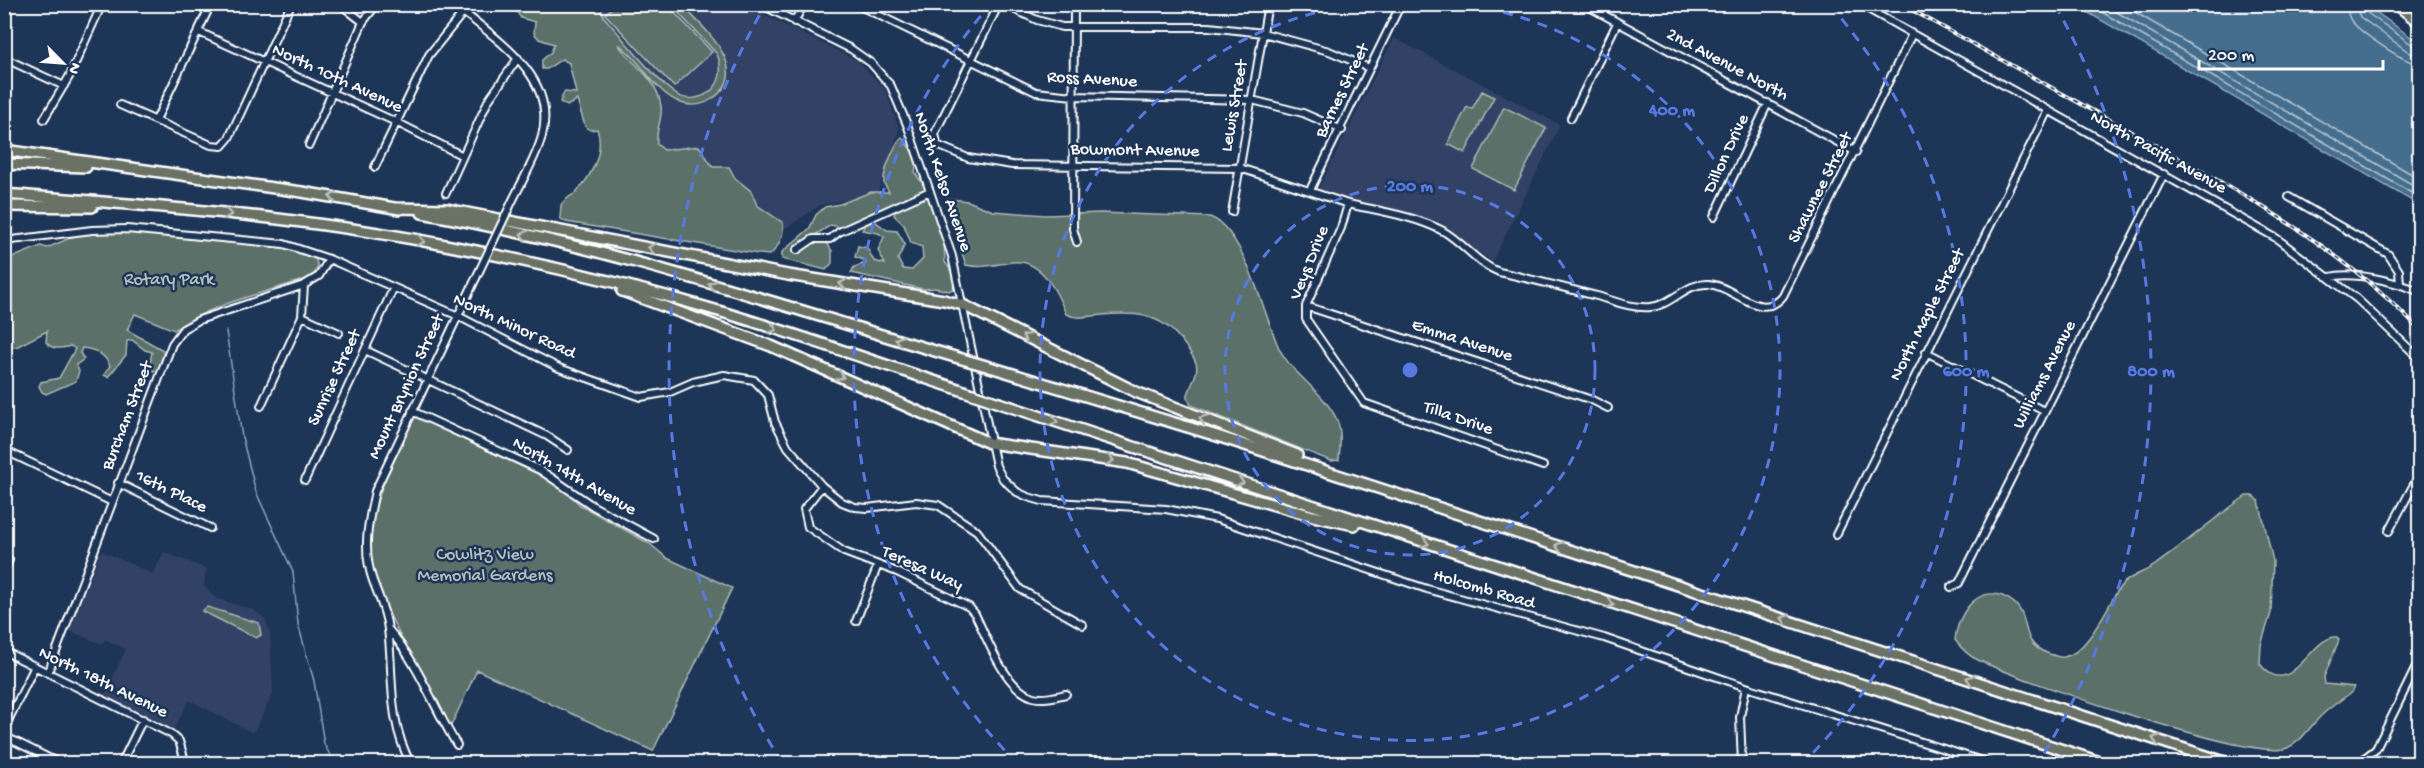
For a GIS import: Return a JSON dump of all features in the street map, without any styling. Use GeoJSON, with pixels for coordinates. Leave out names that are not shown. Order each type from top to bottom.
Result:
{"type":"FeatureCollection","features":[{"type":"Feature","properties":{"kind":"highway"},"geometry":{"type":"LineString","coordinates":[[4,150],[302,192],[396,208],[491,227],[643,265],[990,367],[1375,486],[2231,764]]}},
{"type":"Feature","properties":{"kind":"highway"},"geometry":{"type":"LineString","coordinates":[[4,164],[139,170]]}},
{"type":"Feature","properties":{"kind":"highway"},"geometry":{"type":"LineString","coordinates":[[4,195],[170,207],[406,238],[590,277],[721,312],[2106,764]]}},
{"type":"Feature","properties":{"kind":"highway"},"geometry":{"type":"LineString","coordinates":[[4,206],[170,207]]}},
{"type":"Feature","properties":{"kind":"highway"},"geometry":{"type":"LineString","coordinates":[[396,208],[447,209],[963,305],[1136,392],[1375,486]]}},
{"type":"Feature","properties":{"kind":"highway"},"geometry":{"type":"LineString","coordinates":[[590,277],[771,346],[989,443],[1127,463],[1313,516],[1398,534]]}},
{"type":"Feature","properties":{"kind":"main road"},"geometry":{"type":"LineString","coordinates":[[2395,4],[2420,24]]}},
{"type":"Feature","properties":{"kind":"street"},"geometry":{"type":"LineString","coordinates":[[44,119],[64,86],[102,4]]}},
{"type":"Feature","properties":{"kind":"street"},"geometry":{"type":"LineString","coordinates":[[156,120],[211,4]]}},
{"type":"Feature","properties":{"kind":"street"},"geometry":{"type":"LineString","coordinates":[[120,105],[211,145],[222,146],[229,138],[291,4]]}},
{"type":"Feature","properties":{"kind":"street"},"geometry":{"type":"LineString","coordinates":[[340,4],[363,22]]}},
{"type":"Feature","properties":{"kind":"street"},"geometry":{"type":"LineString","coordinates":[[309,145],[363,22],[376,4]]}},
{"type":"Feature","properties":{"kind":"street","name":"Mount Brynion Street"},"geometry":{"type":"LineString","coordinates":[[388,629],[368,559],[368,525],[375,491],[456,315],[476,278],[542,137],[546,114],[543,98],[533,76],[518,58],[453,4]]}},
{"type":"Feature","properties":{"kind":"street"},"geometry":{"type":"LineString","coordinates":[[375,167],[429,55],[470,4]]}},
{"type":"Feature","properties":{"kind":"street","name":"North Kelso Avenue"},"geometry":{"type":"LineString","coordinates":[[760,4],[851,49],[879,70],[891,86],[902,110],[952,256],[989,443]]}},
{"type":"Feature","properties":{"kind":"street"},"geometry":{"type":"LineString","coordinates":[[794,22],[804,4]]}},
{"type":"Feature","properties":{"kind":"street","name":"Ross Avenue"},"geometry":{"type":"LineString","coordinates":[[856,4],[1036,92],[1073,96],[1252,100],[1303,113],[1342,130]]}},
{"type":"Feature","properties":{"kind":"street"},"geometry":{"type":"LineString","coordinates":[[971,61],[1001,4],[1050,25],[1074,28],[1209,27],[1263,33],[1329,51],[1369,69]]}},
{"type":"Feature","properties":{"kind":"street"},"geometry":{"type":"LineString","coordinates":[[1074,4],[1073,230],[1077,242]]}},
{"type":"Feature","properties":{"kind":"street","name":"Lewis Street"},"geometry":{"type":"LineString","coordinates":[[1232,212],[1268,4]]}},
{"type":"Feature","properties":{"kind":"street"},"geometry":{"type":"LineString","coordinates":[[1392,4],[1400,6]]}},
{"type":"Feature","properties":{"kind":"street","name":"2nd Avenue North"},"geometry":{"type":"LineString","coordinates":[[1584,4],[1856,152]]}},
{"type":"Feature","properties":{"kind":"street","name":"North Pacific Avenue"},"geometry":{"type":"LineString","coordinates":[[1859,4],[2253,223],[2330,277],[2372,312],[2420,359]]}},
{"type":"Feature","properties":{"kind":"street","name":"Barnes Street"},"geometry":{"type":"LineString","coordinates":[[1310,190],[1342,130],[1400,6]]}},
{"type":"Feature","properties":{"kind":"street"},"geometry":{"type":"LineString","coordinates":[[1571,118],[1617,23]]}},
{"type":"Feature","properties":{"kind":"street","name":"North 10th Avenue"},"geometry":{"type":"LineString","coordinates":[[199,32],[398,123],[461,155]]}},
{"type":"Feature","properties":{"kind":"street","name":"Shawnee Street"},"geometry":{"type":"LineString","coordinates":[[1348,204],[1423,223],[1441,230],[1486,267],[1499,272],[1635,306],[1661,305],[1688,288],[1711,284],[1762,307],[1778,303],[1856,152],[1912,34]]}},
{"type":"Feature","properties":{"kind":"street"},"geometry":{"type":"LineString","coordinates":[[4,58],[64,86]]}},
{"type":"Feature","properties":{"kind":"street"},"geometry":{"type":"LineString","coordinates":[[446,193],[461,155],[488,101],[518,58]]}},
{"type":"Feature","properties":{"kind":"street","name":"Bowmont Avenue"},"geometry":{"type":"LineString","coordinates":[[971,61],[935,133],[936,142],[941,148],[988,163],[1240,168],[1348,204]]}},
{"type":"Feature","properties":{"kind":"street","name":"Dillon Drive"},"geometry":{"type":"LineString","coordinates":[[1714,217],[1768,103]]}},
{"type":"Feature","properties":{"kind":"street","name":"North Maple Street"},"geometry":{"type":"LineString","coordinates":[[1836,535],[2048,110]]}},
{"type":"Feature","properties":{"kind":"street","name":"Williams Avenue"},"geometry":{"type":"LineString","coordinates":[[1951,587],[1959,583],[2164,174]]}},
{"type":"Feature","properties":{"kind":"street"},"geometry":{"type":"LineString","coordinates":[[797,250],[813,239],[830,239],[839,232],[930,190]]}},
{"type":"Feature","properties":{"kind":"street"},"geometry":{"type":"LineString","coordinates":[[2289,197],[2388,254],[2399,271],[2400,284]]}},
{"type":"Feature","properties":{"kind":"street","name":"Veys Drive"},"geometry":{"type":"LineString","coordinates":[[1348,204],[1341,228],[1306,306],[1306,319],[1364,403]]}},
{"type":"Feature","properties":{"kind":"street","name":"North Minor Road"},"geometry":{"type":"LineString","coordinates":[[4,241],[92,230],[127,229],[284,244],[329,259],[456,315],[558,368],[641,397],[670,392],[693,382],[723,375],[754,380],[768,396],[775,422],[788,447],[822,486],[842,502],[855,507],[867,508],[916,502],[938,505],[977,531],[1020,589],[1083,624]]}},
{"type":"Feature","properties":{"kind":"street","name":"Burcham Street"},"geometry":{"type":"LineString","coordinates":[[48,673],[172,344],[183,329],[199,320],[304,285],[319,276],[329,259]]}},
{"type":"Feature","properties":{"kind":"street"},"geometry":{"type":"LineString","coordinates":[[2330,277],[2349,275],[2400,284],[2420,292]]}},
{"type":"Feature","properties":{"kind":"street"},"geometry":{"type":"LineString","coordinates":[[261,406],[302,316],[304,285]]}},
{"type":"Feature","properties":{"kind":"street","name":"Sunrise Street"},"geometry":{"type":"LineString","coordinates":[[305,480],[393,289]]}},
{"type":"Feature","properties":{"kind":"street","name":"Emma Avenue"},"geometry":{"type":"LineString","coordinates":[[1306,306],[1592,400],[1608,408]]}},
{"type":"Feature","properties":{"kind":"street"},"geometry":{"type":"LineString","coordinates":[[302,316],[339,333]]}},
{"type":"Feature","properties":{"kind":"street"},"geometry":{"type":"LineString","coordinates":[[365,350],[548,436],[568,450]]}},
{"type":"Feature","properties":{"kind":"street"},"geometry":{"type":"LineString","coordinates":[[1926,352],[2044,411]]}},
{"type":"Feature","properties":{"kind":"street","name":"Tilla Drive"},"geometry":{"type":"LineString","coordinates":[[1364,403],[1543,465]]}},
{"type":"Feature","properties":{"kind":"street","name":"North 14th Avenue"},"geometry":{"type":"LineString","coordinates":[[412,411],[540,470],[593,506],[654,539]]}},
{"type":"Feature","properties":{"kind":"street","name":"Holcomb Road"},"geometry":{"type":"LineString","coordinates":[[989,443],[1003,480],[1017,492],[1028,497],[1166,509],[1208,517],[1427,589],[1604,639],[1746,687],[1992,764]]}},
{"type":"Feature","properties":{"kind":"street"},"geometry":{"type":"LineString","coordinates":[[4,450],[112,502]]}},
{"type":"Feature","properties":{"kind":"street"},"geometry":{"type":"LineString","coordinates":[[2390,531],[2420,473]]}},
{"type":"Feature","properties":{"kind":"street","name":"16th Place"},"geometry":{"type":"LineString","coordinates":[[118,483],[210,528]]}},
{"type":"Feature","properties":{"kind":"street","name":"Teresa Way"},"geometry":{"type":"LineString","coordinates":[[822,486],[804,510],[808,527],[844,552],[969,607],[975,614],[1003,668],[1023,693],[1044,698],[1066,694]]}},
{"type":"Feature","properties":{"kind":"street"},"geometry":{"type":"LineString","coordinates":[[4,556],[9,560],[4,571]]}},
{"type":"Feature","properties":{"kind":"street"},"geometry":{"type":"LineString","coordinates":[[856,621],[878,566]]}},
{"type":"Feature","properties":{"kind":"street"},"geometry":{"type":"LineString","coordinates":[[388,629],[419,671],[436,711],[457,745]]}},
{"type":"Feature","properties":{"kind":"street"},"geometry":{"type":"LineString","coordinates":[[388,629],[393,713],[404,751],[411,764]]}},
{"type":"Feature","properties":{"kind":"street","name":"North 18th Avenue"},"geometry":{"type":"LineString","coordinates":[[4,651],[171,734],[183,749],[186,764]]}},
{"type":"Feature","properties":{"kind":"street"},"geometry":{"type":"LineString","coordinates":[[2366,758],[2376,749],[2420,659]]}},
{"type":"Feature","properties":{"kind":"street"},"geometry":{"type":"LineString","coordinates":[[4,729],[35,666]]}},
{"type":"Feature","properties":{"kind":"street"},"geometry":{"type":"LineString","coordinates":[[1742,764],[1740,717],[1746,687]]}},
{"type":"Feature","properties":{"kind":"street"},"geometry":{"type":"LineString","coordinates":[[121,764],[143,719]]}},
{"type":"Feature","properties":{"kind":"street"},"geometry":{"type":"LineString","coordinates":[[4,736],[61,764]]}},
{"type":"Feature","properties":{"kind":"shaded area"},"geometry":{"type":"Polygon","coordinates":[[[585,4],[744,5],[858,61],[885,89],[899,130],[878,191],[872,195],[820,205],[786,228],[657,144],[652,111],[585,4]]]}},
{"type":"Feature","properties":{"kind":"shaded area"},"geometry":{"type":"Polygon","coordinates":[[[1394,38],[1560,125],[1492,262],[1440,222],[1318,190],[1394,38]]]}},
{"type":"Feature","properties":{"kind":"shaded area"},"geometry":{"type":"Polygon","coordinates":[[[101,551],[153,574],[164,552],[206,569],[204,586],[215,598],[253,610],[265,619],[270,633],[273,694],[253,733],[189,700],[174,729],[104,696],[126,649],[105,639],[102,644],[70,631],[101,551]]]}},
{"type":"Feature","properties":{"kind":"green space"},"geometry":{"type":"Polygon","coordinates":[[[616,4],[667,5],[712,52],[674,87],[605,14],[616,4]]]}},
{"type":"Feature","properties":{"kind":"green space"},"geometry":{"type":"Polygon","coordinates":[[[512,5],[531,5],[535,8],[540,5],[600,5],[604,17],[657,77],[679,96],[694,98],[713,89],[720,77],[720,64],[717,54],[671,5],[682,5],[712,37],[727,62],[728,75],[724,88],[712,99],[695,105],[677,101],[668,96],[653,82],[633,57],[618,44],[650,79],[659,96],[661,115],[657,144],[664,150],[699,146],[713,167],[729,167],[735,178],[751,191],[757,205],[783,223],[782,236],[773,252],[770,255],[759,254],[566,222],[560,218],[561,205],[581,187],[595,164],[599,137],[597,129],[590,130],[585,126],[577,100],[567,106],[560,102],[564,92],[576,93],[569,63],[562,59],[547,69],[542,69],[542,60],[551,52],[554,44],[539,39],[534,33],[535,22],[521,18],[512,5]]]}},
{"type":"Feature","properties":{"kind":"green space"},"geometry":{"type":"Polygon","coordinates":[[[1482,91],[1494,97],[1465,153],[1448,144],[1467,107],[1472,109],[1482,91]]]}},
{"type":"Feature","properties":{"kind":"green space"},"geometry":{"type":"Polygon","coordinates":[[[1504,107],[1546,128],[1514,190],[1473,169],[1504,107]]]}},
{"type":"Feature","properties":{"kind":"green space"},"geometry":{"type":"Polygon","coordinates":[[[902,137],[917,159],[915,173],[926,188],[944,243],[945,262],[955,276],[953,289],[949,291],[935,288],[923,289],[851,273],[854,267],[866,263],[855,257],[858,246],[867,248],[874,261],[885,264],[878,250],[884,237],[878,233],[862,230],[873,220],[887,230],[897,231],[905,244],[898,259],[903,269],[912,270],[923,259],[922,247],[911,243],[904,225],[894,215],[899,204],[897,202],[882,212],[842,228],[831,225],[815,235],[813,242],[827,243],[832,251],[832,263],[826,270],[782,259],[782,252],[809,229],[816,215],[825,207],[871,192],[889,192],[884,183],[885,173],[902,137]]]}},
{"type":"Feature","properties":{"kind":"green space"},"geometry":{"type":"Polygon","coordinates":[[[950,199],[968,201],[993,211],[1046,215],[1100,213],[1210,217],[1222,225],[1243,255],[1279,348],[1292,367],[1324,400],[1337,420],[1340,435],[1339,460],[1331,461],[1191,405],[1187,397],[1196,373],[1196,363],[1173,331],[1155,319],[1136,314],[1070,316],[1066,314],[1047,279],[1032,266],[1023,262],[984,266],[966,265],[947,207],[950,199]]]}},
{"type":"Feature","properties":{"kind":"green space","name":"Rotary Park"},"geometry":{"type":"Polygon","coordinates":[[[167,228],[175,235],[293,249],[314,256],[318,266],[314,274],[306,279],[221,306],[174,330],[135,314],[127,330],[163,350],[163,357],[157,371],[153,371],[150,363],[152,352],[145,350],[132,340],[127,341],[126,355],[108,377],[104,375],[110,366],[105,358],[95,351],[82,348],[80,353],[84,359],[76,365],[79,371],[76,381],[46,394],[42,392],[39,386],[41,382],[59,378],[75,349],[71,346],[51,347],[46,342],[47,331],[16,347],[5,347],[4,256],[14,257],[41,246],[47,248],[79,234],[131,230],[138,234],[153,235],[156,231],[167,228]]]}},
{"type":"Feature","properties":{"kind":"green space","name":"Cowlitz View Memorial Gardens"},"geometry":{"type":"Polygon","coordinates":[[[414,416],[559,484],[580,505],[650,544],[667,558],[732,588],[653,751],[477,670],[450,728],[410,655],[384,601],[375,574],[370,547],[372,522],[379,495],[414,416]]]}},
{"type":"Feature","properties":{"kind":"green space"},"geometry":{"type":"Polygon","coordinates":[[[2246,496],[2253,496],[2259,501],[2273,561],[2271,613],[2261,645],[2260,664],[2271,674],[2281,676],[2291,672],[2327,639],[2337,637],[2339,640],[2324,677],[2325,684],[2354,687],[2352,692],[2326,711],[2302,738],[2287,748],[2266,749],[2231,743],[2136,717],[2039,684],[1978,660],[1965,652],[1955,640],[1966,609],[1973,601],[1991,594],[2002,596],[2019,608],[2032,643],[2038,649],[2060,657],[2073,654],[2089,638],[2123,583],[2155,565],[2246,496]]]}},
{"type":"Feature","properties":{"kind":"green space"},"geometry":{"type":"Polygon","coordinates":[[[207,607],[259,623],[261,635],[256,638],[202,611],[207,607]]]}},
{"type":"Feature","properties":{"kind":"water"},"geometry":{"type":"Polygon","coordinates":[[[2075,5],[2366,5],[2419,43],[2419,205],[2075,5]]]}},
{"type":"Feature","properties":{"kind":"waterway"},"geometry":{"type":"LineString","coordinates":[[226,331],[242,437],[256,492],[293,572],[298,624],[314,681],[324,744],[335,764]]}},
{"type":"Feature","properties":{"kind":"railway"},"geometry":{"type":"LineString","coordinates":[[1901,4],[2218,180],[2290,224],[2358,273],[2420,331]]}}]}
